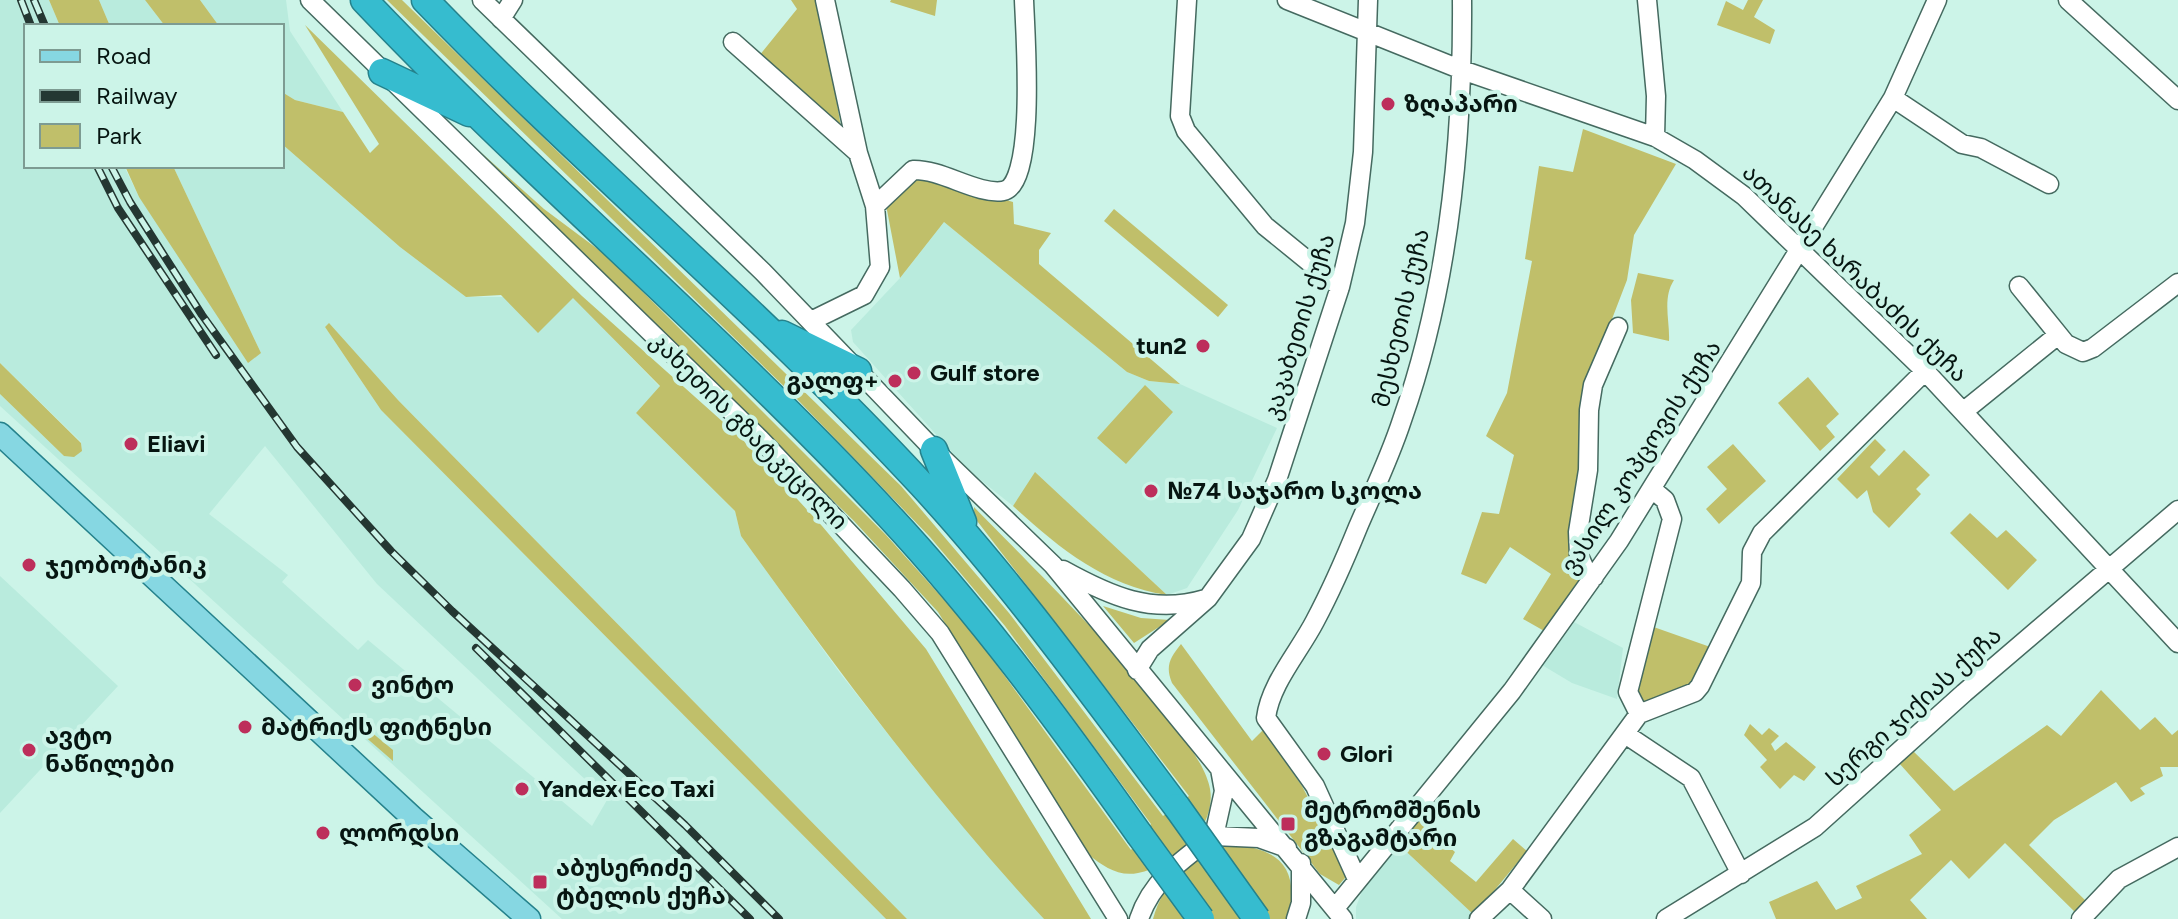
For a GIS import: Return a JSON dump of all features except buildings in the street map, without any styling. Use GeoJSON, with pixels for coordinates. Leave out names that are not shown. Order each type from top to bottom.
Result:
{"type":"FeatureCollection","features":[{"type":"Feature","properties":{"kind":"highway","name":"კახეთის გზატკეცილი"},"geometry":{"type":"LineString","coordinates":[[364,0],[777,401],[908,537],[1020,672],[1201,919]]}},
{"type":"Feature","properties":{"kind":"highway"},"geometry":{"type":"LineString","coordinates":[[425,0],[764,325],[875,436],[971,540],[1177,807],[1257,919]]}},
{"type":"Feature","properties":{"kind":"highway"},"geometry":{"type":"LineString","coordinates":[[382,72],[489,123]]}},
{"type":"Feature","properties":{"kind":"highway"},"geometry":{"type":"LineString","coordinates":[[764,325],[858,371]]}},
{"type":"Feature","properties":{"kind":"highway"},"geometry":{"type":"LineString","coordinates":[[934,450],[971,540]]}},
{"type":"Feature","properties":{"kind":"main road"},"geometry":{"type":"LineString","coordinates":[[0,434],[401,807],[526,918]]}},
{"type":"Feature","properties":{"kind":"street","name":"კახეთის გზატკეცილი"},"geometry":{"type":"LineString","coordinates":[[310,0],[760,439],[902,589],[940,633],[1118,919]]}},
{"type":"Feature","properties":{"kind":"street"},"geometry":{"type":"LineString","coordinates":[[482,0],[811,321],[934,450],[1053,565],[1340,913]]}},
{"type":"Feature","properties":{"kind":"street"},"geometry":{"type":"LineString","coordinates":[[501,19],[513,0]]}},
{"type":"Feature","properties":{"kind":"street"},"geometry":{"type":"LineString","coordinates":[[811,321],[864,295],[880,267],[875,206],[858,153],[831,42],[825,0]]}},
{"type":"Feature","properties":{"kind":"street"},"geometry":{"type":"LineString","coordinates":[[875,206],[913,170],[929,170],[1000,191],[1013,187],[1018,180],[1025,139],[1024,0]]}},
{"type":"Feature","properties":{"kind":"street"},"geometry":{"type":"LineString","coordinates":[[1187,0],[1180,116],[1186,131],[1265,226],[1340,287]]}},
{"type":"Feature","properties":{"kind":"street","name":"ათანასე ხარაბაძის ქუჩა"},"geometry":{"type":"LineString","coordinates":[[1287,0],[1462,70],[1655,137],[1695,160],[1744,196],[1925,371],[2178,643]]}},
{"type":"Feature","properties":{"kind":"street","name":"კაკაბეთის ქუჩა"},"geometry":{"type":"LineString","coordinates":[[1137,670],[1150,649],[1208,598],[1251,539],[1277,480],[1340,287],[1360,185],[1368,0]]}},
{"type":"Feature","properties":{"kind":"street","name":"მესხეთის ქუჩა"},"geometry":{"type":"LineString","coordinates":[[1357,879],[1315,786],[1266,718],[1268,702],[1315,621],[1350,545],[1411,392],[1442,259],[1453,186],[1462,70],[1462,0]]}},
{"type":"Feature","properties":{"kind":"street"},"geometry":{"type":"LineString","coordinates":[[1647,0],[1656,96],[1655,137]]}},
{"type":"Feature","properties":{"kind":"street","name":"ვასილ კოპცოვის ქუჩა"},"geometry":{"type":"LineString","coordinates":[[1340,913],[1357,879],[1512,691],[1594,577],[1652,489],[1893,98],[1937,0]]}},
{"type":"Feature","properties":{"kind":"street"},"geometry":{"type":"LineString","coordinates":[[2068,0],[2178,100]]}},
{"type":"Feature","properties":{"kind":"street"},"geometry":{"type":"LineString","coordinates":[[733,42],[858,153]]}},
{"type":"Feature","properties":{"kind":"street"},"geometry":{"type":"LineString","coordinates":[[1893,98],[1962,144],[1981,148],[2049,184]]}},
{"type":"Feature","properties":{"kind":"street"},"geometry":{"type":"LineString","coordinates":[[2019,286],[2058,335],[2075,351],[2093,348],[2178,283]]}},
{"type":"Feature","properties":{"kind":"street"},"geometry":{"type":"LineString","coordinates":[[1594,577],[1585,569],[1579,556],[1578,532],[1588,470],[1589,410],[1593,385],[1618,327]]}},
{"type":"Feature","properties":{"kind":"street"},"geometry":{"type":"LineString","coordinates":[[1964,411],[2058,335]]}},
{"type":"Feature","properties":{"kind":"street"},"geometry":{"type":"LineString","coordinates":[[1479,919],[1510,890],[1639,714],[1695,692],[1700,686],[1751,583],[1752,552],[1762,533],[1925,371]]}},
{"type":"Feature","properties":{"kind":"street"},"geometry":{"type":"LineString","coordinates":[[1639,714],[1628,692],[1672,519],[1665,500],[1652,489]]}},
{"type":"Feature","properties":{"kind":"street","name":"სერგი ჯიქიას ქუჩა"},"geometry":{"type":"LineString","coordinates":[[1666,919],[1815,827],[2178,510]]}},
{"type":"Feature","properties":{"kind":"street"},"geometry":{"type":"LineString","coordinates":[[1053,565],[1090,585],[1160,607],[1178,607],[1208,598]]}},
{"type":"Feature","properties":{"kind":"street"},"geometry":{"type":"LineString","coordinates":[[1625,734],[1691,778],[1741,874]]}},
{"type":"Feature","properties":{"kind":"street"},"geometry":{"type":"LineString","coordinates":[[1139,919],[1148,896],[1160,881],[1214,836],[1224,791],[1220,768]]}},
{"type":"Feature","properties":{"kind":"street"},"geometry":{"type":"LineString","coordinates":[[1214,836],[1259,838],[1288,848]]}},
{"type":"Feature","properties":{"kind":"street"},"geometry":{"type":"LineString","coordinates":[[2081,919],[2119,879],[2178,847]]}},
{"type":"Feature","properties":{"kind":"street"},"geometry":{"type":"LineString","coordinates":[[1296,919],[1301,903],[1301,863]]}},
{"type":"Feature","properties":{"kind":"street"},"geometry":{"type":"LineString","coordinates":[[1510,890],[1542,919]]}},
{"type":"Feature","properties":{"kind":"shaded area"},"geometry":{"type":"Polygon","coordinates":[[[0,0],[49,0],[59,24],[24,24],[24,168],[125,168],[139,197],[261,353],[174,168],[284,168],[284,146],[400,247],[466,297],[573,297],[660,387],[636,413],[735,511],[741,536],[840,673],[917,771],[1044,919],[907,919],[398,400],[329,324],[325,327],[381,410],[886,919],[562,919],[0,406],[0,394],[64,456],[82,451],[81,442],[0,363],[0,0]],[[265,446],[209,514],[288,575],[282,582],[358,650],[368,640],[592,826],[607,800],[377,584],[265,446]]]}},
{"type":"Feature","properties":{"kind":"shaded area"},"geometry":{"type":"Polygon","coordinates":[[[99,0],[145,0],[163,24],[109,24],[99,0]]]}},
{"type":"Feature","properties":{"kind":"shaded area"},"geometry":{"type":"Polygon","coordinates":[[[200,0],[286,0],[290,31],[343,112],[295,100],[284,93],[284,24],[218,24],[200,0]]]}},
{"type":"Feature","properties":{"kind":"shaded area"},"geometry":{"type":"Polygon","coordinates":[[[944,222],[1127,372],[1149,381],[1180,384],[1277,428],[1238,510],[1187,588],[1167,595],[1036,473],[1013,506],[968,470],[853,342],[851,330],[900,278],[944,222]]]}},
{"type":"Feature","properties":{"kind":"shaded area","name":"ავტო ნაწილები"},"geometry":{"type":"Polygon","coordinates":[[[0,576],[118,686],[0,813],[0,576]]]}},
{"type":"Feature","properties":{"kind":"shaded area"},"geometry":{"type":"Polygon","coordinates":[[[1574,622],[1623,648],[1617,699],[1572,683],[1542,665],[1574,622]]]}},
{"type":"Feature","properties":{"kind":"shaded area"},"geometry":{"type":"Polygon","coordinates":[[[1397,843],[1474,915],[1470,919],[1356,919],[1356,907],[1364,886],[1397,843]]]}},
{"type":"Feature","properties":{"kind":"green space"},"geometry":{"type":"Polygon","coordinates":[[[49,0],[99,0],[109,24],[59,24],[49,0]]]}},
{"type":"Feature","properties":{"kind":"green space"},"geometry":{"type":"Polygon","coordinates":[[[145,0],[200,0],[218,24],[163,24],[145,0]]]}},
{"type":"Feature","properties":{"kind":"green space"},"geometry":{"type":"Polygon","coordinates":[[[387,0],[402,0],[901,486],[1009,613],[1163,816],[1189,796],[974,517],[974,507],[1068,603],[1144,687],[1199,762],[1210,789],[1210,803],[1207,817],[1190,843],[1166,862],[1131,874],[1105,867],[1089,855],[938,612],[854,521],[426,103],[544,209],[607,256],[886,535],[972,631],[1131,850],[1151,824],[1005,626],[930,537],[795,397],[387,0]]]}},
{"type":"Feature","properties":{"kind":"green space"},"geometry":{"type":"Polygon","coordinates":[[[791,0],[819,0],[841,127],[759,56],[797,9],[791,0]]]}},
{"type":"Feature","properties":{"kind":"green space"},"geometry":{"type":"Polygon","coordinates":[[[937,0],[935,16],[890,2],[937,0]]]}},
{"type":"Feature","properties":{"kind":"green space"},"geometry":{"type":"Polygon","coordinates":[[[1748,0],[1763,0],[1754,17],[1775,30],[1770,44],[1717,25],[1726,1],[1743,10],[1748,0]]]}},
{"type":"Feature","properties":{"kind":"green space"},"geometry":{"type":"Polygon","coordinates":[[[305,25],[582,296],[741,438],[822,526],[926,649],[1091,919],[1044,919],[924,780],[741,536],[735,511],[636,413],[660,386],[573,298],[538,333],[501,295],[466,297],[400,247],[284,146],[284,93],[295,100],[343,112],[370,153],[379,144],[305,25]]]}},
{"type":"Feature","properties":{"kind":"green space"},"geometry":{"type":"Polygon","coordinates":[[[1583,129],[1676,164],[1634,235],[1627,280],[1582,397],[1578,590],[1546,632],[1523,619],[1551,574],[1510,547],[1486,584],[1461,574],[1482,512],[1499,514],[1514,455],[1486,436],[1507,393],[1532,261],[1525,259],[1539,166],[1573,172],[1583,129]]]}},
{"type":"Feature","properties":{"kind":"green space"},"geometry":{"type":"Polygon","coordinates":[[[126,168],[174,168],[261,353],[248,363],[139,197],[126,168]]]}},
{"type":"Feature","properties":{"kind":"green space"},"geometry":{"type":"Polygon","coordinates":[[[917,178],[931,178],[1013,202],[1014,224],[1051,233],[1039,250],[1039,264],[1180,384],[1149,381],[1127,372],[944,222],[900,278],[886,205],[917,178]]]}},
{"type":"Feature","properties":{"kind":"green space"},"geometry":{"type":"Polygon","coordinates":[[[1114,209],[1228,305],[1218,317],[1104,221],[1114,209]]]}},
{"type":"Feature","properties":{"kind":"green space"},"geometry":{"type":"Polygon","coordinates":[[[1638,273],[1674,280],[1667,302],[1669,341],[1633,333],[1631,300],[1638,273]]]}},
{"type":"Feature","properties":{"kind":"green space"},"geometry":{"type":"Polygon","coordinates":[[[329,323],[398,400],[907,919],[886,919],[381,410],[325,327],[329,323]]]}},
{"type":"Feature","properties":{"kind":"green space"},"geometry":{"type":"Polygon","coordinates":[[[0,363],[81,443],[82,451],[74,457],[64,456],[0,394],[0,363]]]}},
{"type":"Feature","properties":{"kind":"green space"},"geometry":{"type":"Polygon","coordinates":[[[1808,377],[1839,414],[1826,426],[1835,437],[1820,451],[1778,403],[1808,377]]]}},
{"type":"Feature","properties":{"kind":"green space"},"geometry":{"type":"Polygon","coordinates":[[[1145,385],[1173,412],[1126,464],[1097,438],[1145,385]]]}},
{"type":"Feature","properties":{"kind":"green space"},"geometry":{"type":"Polygon","coordinates":[[[1875,439],[1886,450],[1870,467],[1879,476],[1904,450],[1930,475],[1916,489],[1921,494],[1889,528],[1873,512],[1867,490],[1857,499],[1837,479],[1875,439]]]}},
{"type":"Feature","properties":{"kind":"green space"},"geometry":{"type":"Polygon","coordinates":[[[1733,444],[1766,481],[1719,524],[1706,509],[1727,489],[1707,467],[1733,444]]]}},
{"type":"Feature","properties":{"kind":"green space"},"geometry":{"type":"Polygon","coordinates":[[[1035,472],[1167,595],[1144,590],[1103,574],[1065,550],[1013,506],[1035,472]]]}},
{"type":"Feature","properties":{"kind":"green space"},"geometry":{"type":"Polygon","coordinates":[[[1970,513],[1997,538],[2006,530],[2037,560],[2008,590],[1950,533],[1970,513]]]}},
{"type":"Feature","properties":{"kind":"green space"},"geometry":{"type":"Polygon","coordinates":[[[1103,606],[1141,618],[1170,620],[1134,643],[1103,606]]]}},
{"type":"Feature","properties":{"kind":"green space"},"geometry":{"type":"Polygon","coordinates":[[[1648,625],[1716,649],[1694,688],[1645,705],[1634,696],[1648,625]]]}},
{"type":"Feature","properties":{"kind":"green space"},"geometry":{"type":"Polygon","coordinates":[[[1181,644],[1252,741],[1263,730],[1302,786],[1345,869],[1345,878],[1339,885],[1320,874],[1172,683],[1170,662],[1181,644]]]}},
{"type":"Feature","properties":{"kind":"green space"},"geometry":{"type":"Polygon","coordinates":[[[2101,690],[2140,730],[2155,717],[2172,735],[2178,730],[2178,767],[2160,767],[2163,776],[2140,788],[2145,794],[2131,802],[2116,782],[2054,820],[2029,845],[2088,903],[2078,915],[2005,843],[1969,879],[1951,860],[1910,900],[1927,919],[1776,919],[1769,902],[1817,881],[1836,910],[1862,898],[1856,886],[1922,854],[1909,835],[1941,810],[1899,763],[1912,750],[1954,791],[2047,725],[2061,736],[2101,690]]]}},
{"type":"Feature","properties":{"kind":"green space"},"geometry":{"type":"Polygon","coordinates":[[[1750,724],[1762,735],[1769,728],[1779,736],[1771,744],[1775,751],[1786,742],[1816,767],[1804,781],[1794,775],[1780,789],[1760,767],[1767,760],[1744,735],[1750,724]]]}},
{"type":"Feature","properties":{"kind":"green space"},"geometry":{"type":"Polygon","coordinates":[[[365,727],[393,750],[393,761],[355,728],[365,727]]]}},
{"type":"Feature","properties":{"kind":"green space"},"geometry":{"type":"Polygon","coordinates":[[[1417,819],[1455,852],[1450,861],[1476,882],[1513,839],[1527,851],[1474,915],[1397,843],[1417,819]]]}},
{"type":"Feature","properties":{"kind":"green space"},"geometry":{"type":"Polygon","coordinates":[[[1232,845],[1263,851],[1283,865],[1291,887],[1288,919],[1153,919],[1164,893],[1182,871],[1205,854],[1232,845]]]}},
{"type":"Feature","properties":{"kind":"railway"},"geometry":{"type":"LineString","coordinates":[[21,0],[30,24]]}},
{"type":"Feature","properties":{"kind":"railway"},"geometry":{"type":"LineString","coordinates":[[34,0],[44,24]]}},
{"type":"Feature","properties":{"kind":"railway"},"geometry":{"type":"LineString","coordinates":[[98,168],[118,208],[216,355]]}},
{"type":"Feature","properties":{"kind":"railway"},"geometry":{"type":"LineString","coordinates":[[112,168],[130,202],[202,315],[297,447],[391,551],[452,611],[685,825],[779,919]]}},
{"type":"Feature","properties":{"kind":"railway"},"geometry":{"type":"LineString","coordinates":[[476,648],[750,919]]}},
{"type":"Feature","properties":{"kind":"place","name":"ზღაპარი"},"geometry":{"type":"Point","coordinates":[1388,104]}},
{"type":"Feature","properties":{"kind":"place","name":"tun2"},"geometry":{"type":"Point","coordinates":[1203,346]}},
{"type":"Feature","properties":{"kind":"place","name":"Gulf store"},"geometry":{"type":"Point","coordinates":[914,373]}},
{"type":"Feature","properties":{"kind":"place","name":"გალფ+"},"geometry":{"type":"Point","coordinates":[895,381]}},
{"type":"Feature","properties":{"kind":"place","name":"Eliavi"},"geometry":{"type":"Point","coordinates":[131,444]}},
{"type":"Feature","properties":{"kind":"place","name":"№74 საჯარო სკოლა"},"geometry":{"type":"Point","coordinates":[1151,491]}},
{"type":"Feature","properties":{"kind":"place","name":"ჯეობოტანიკ"},"geometry":{"type":"Point","coordinates":[29,565]}},
{"type":"Feature","properties":{"kind":"place","name":"ვინტო"},"geometry":{"type":"Point","coordinates":[355,685]}},
{"type":"Feature","properties":{"kind":"place","name":"მატრიქს ფიტნესი"},"geometry":{"type":"Point","coordinates":[245,727]}},
{"type":"Feature","properties":{"kind":"place","name":"ავტო ნაწილები"},"geometry":{"type":"Point","coordinates":[29,750]}},
{"type":"Feature","properties":{"kind":"place","name":"Glori"},"geometry":{"type":"Point","coordinates":[1324,754]}},
{"type":"Feature","properties":{"kind":"place","name":"Yandex Eco Taxi"},"geometry":{"type":"Point","coordinates":[522,789]}},
{"type":"Feature","properties":{"kind":"place","name":"მეტრომშენის გზაგამტარი"},"geometry":{"type":"Point","coordinates":[1288,824]}},
{"type":"Feature","properties":{"kind":"place","name":"ლორდსი"},"geometry":{"type":"Point","coordinates":[323,833]}},
{"type":"Feature","properties":{"kind":"place","name":"აბუსერიძე ტბელის ქუჩა"},"geometry":{"type":"Point","coordinates":[540,882]}}]}
